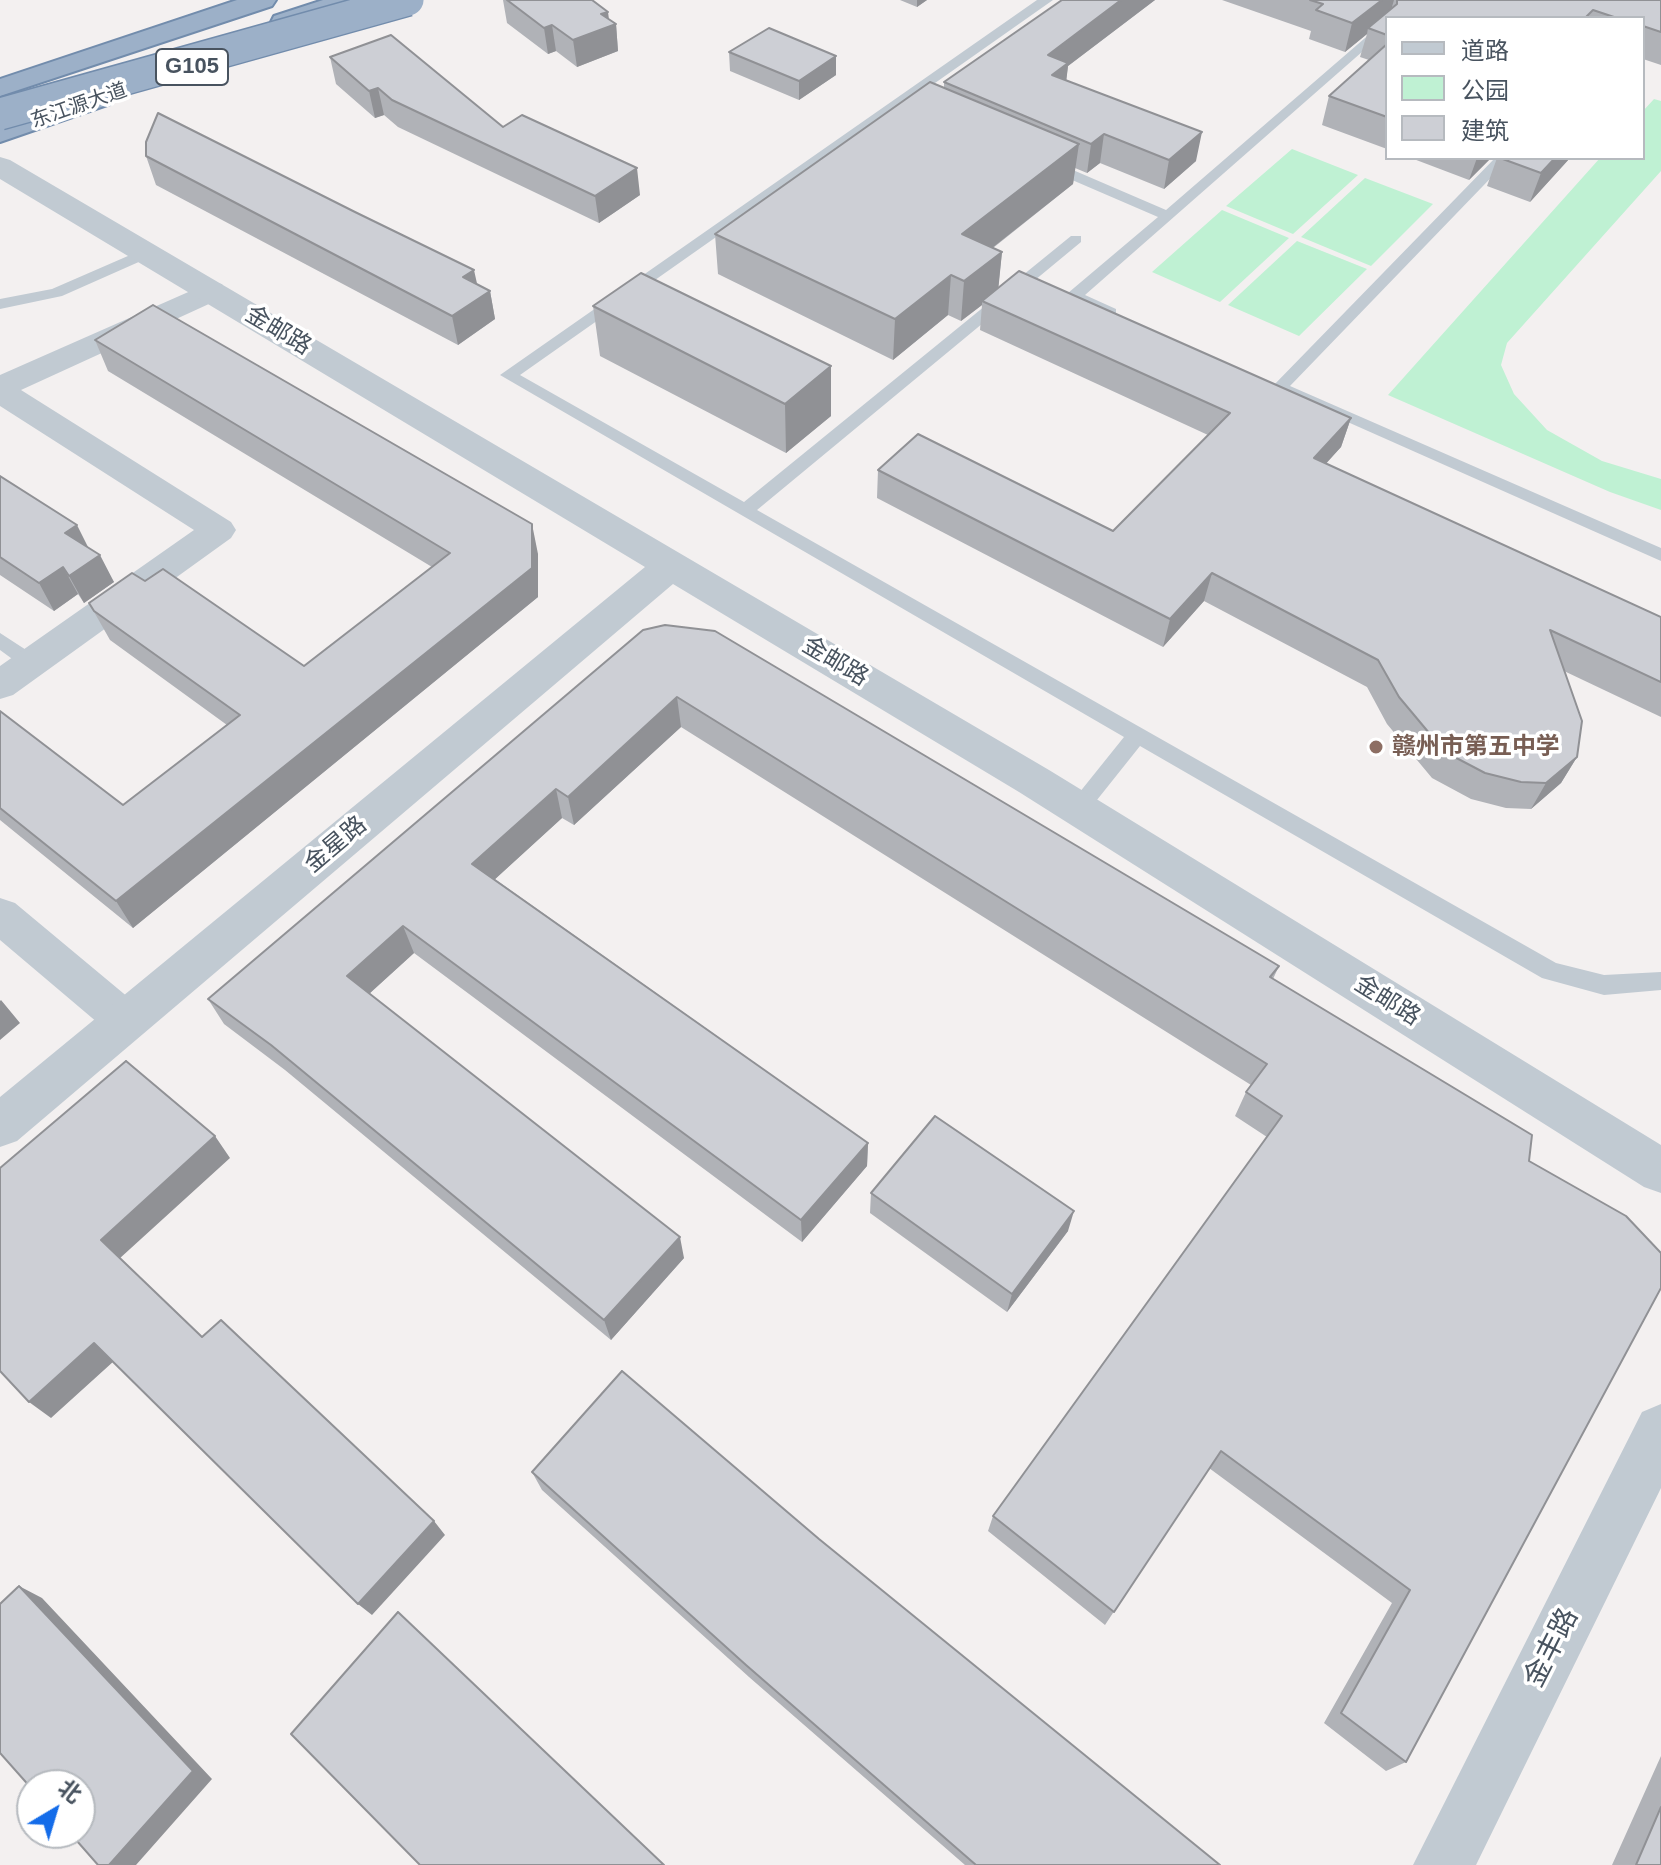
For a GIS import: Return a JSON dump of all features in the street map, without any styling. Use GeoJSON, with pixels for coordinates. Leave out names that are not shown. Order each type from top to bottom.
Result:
{"type":"FeatureCollection","features":[{"type":"Feature","properties":{"kind":"highway"},"geometry":{"type":"LineString","coordinates":[[0,86],[200,0]]}},
{"type":"Feature","properties":{"kind":"highway"},"geometry":{"type":"LineString","coordinates":[[0,86],[263,0]]}},
{"type":"Feature","properties":{"kind":"highway"},"geometry":{"type":"LineString","coordinates":[[0,114],[349,0]]}},
{"type":"Feature","properties":{"kind":"highway","name":"东江源大道"},"geometry":{"type":"LineString","coordinates":[[0,133],[385,0]]}},
{"type":"Feature","properties":{"kind":"highway"},"geometry":{"type":"LineString","coordinates":[[0,114],[408,0]]}},
{"type":"Feature","properties":{"kind":"highway"},"geometry":{"type":"LineString","coordinates":[[0,60],[44,45]]}},
{"type":"Feature","properties":{"kind":"street","name":"金邮路"},"geometry":{"type":"LineString","coordinates":[[0,166],[144,254],[673,564],[1078,809],[1661,1171]]}},
{"type":"Feature","properties":{"kind":"street"},"geometry":{"type":"LineString","coordinates":[[0,389],[211,291]]}},
{"type":"Feature","properties":{"kind":"street"},"geometry":{"type":"LineString","coordinates":[[0,389],[219,530],[0,685]]}},
{"type":"Feature","properties":{"kind":"street","name":"金星路"},"geometry":{"type":"LineString","coordinates":[[0,1126],[673,564]]}},
{"type":"Feature","properties":{"kind":"street"},"geometry":{"type":"LineString","coordinates":[[0,915],[126,1021]]}},
{"type":"Feature","properties":{"kind":"street","name":"金丰路"},"geometry":{"type":"LineString","coordinates":[[1444,1865],[1661,1431]]}},
{"type":"Feature","properties":{"kind":"lane"},"geometry":{"type":"LineString","coordinates":[[1046,0],[907,104],[508,375],[1550,971],[1604,985],[1661,981]]}},
{"type":"Feature","properties":{"kind":"lane"},"geometry":{"type":"LineString","coordinates":[[1133,322],[1074,296],[1385,25]]}},
{"type":"Feature","properties":{"kind":"lane"},"geometry":{"type":"LineString","coordinates":[[1027,155],[1168,216]]}},
{"type":"Feature","properties":{"kind":"lane"},"geometry":{"type":"LineString","coordinates":[[1501,160],[1272,384],[1661,555]]}},
{"type":"Feature","properties":{"kind":"lane"},"geometry":{"type":"LineString","coordinates":[[744,511],[1076,239]]}},
{"type":"Feature","properties":{"kind":"lane"},"geometry":{"type":"LineString","coordinates":[[0,304],[56,293],[144,254]]}},
{"type":"Feature","properties":{"kind":"lane"},"geometry":{"type":"LineString","coordinates":[[0,640],[33,664]]}},
{"type":"Feature","properties":{"kind":"lane"},"geometry":{"type":"LineString","coordinates":[[1078,809],[1137,736]]}},
{"type":"Feature","properties":{"kind":"green space"},"geometry":{"type":"Polygon","coordinates":[[[1654,99],[1661,101],[1661,171],[1507,343],[1501,365],[1514,394],[1547,430],[1602,461],[1661,479],[1661,510],[1610,492],[1388,395],[1598,160],[1645,160],[1645,109],[1654,99]]]}},
{"type":"Feature","properties":{"kind":"green space"},"geometry":{"type":"Polygon","coordinates":[[[1292,149],[1358,175],[1293,234],[1226,206],[1292,149]]]}},
{"type":"Feature","properties":{"kind":"green space"},"geometry":{"type":"Polygon","coordinates":[[[1365,178],[1433,204],[1371,266],[1301,237],[1365,178]]]}},
{"type":"Feature","properties":{"kind":"green space"},"geometry":{"type":"Polygon","coordinates":[[[1222,210],[1289,238],[1220,302],[1152,272],[1222,210]]]}},
{"type":"Feature","properties":{"kind":"green space"},"geometry":{"type":"Polygon","coordinates":[[[1297,241],[1367,269],[1299,336],[1228,305],[1297,241]]]}},
{"type":"Feature","properties":{"kind":"building"},"geometry":{"type":"Polygon","coordinates":[[[507,0],[592,0],[608,12],[601,14],[616,24],[573,40],[552,25],[544,28],[507,0]]]}},
{"type":"Feature","properties":{"kind":"building"},"geometry":{"type":"Polygon","coordinates":[[[1062,0],[1121,0],[1048,55],[1068,63],[1052,75],[1202,132],[1169,160],[1104,134],[1091,144],[944,82],[1062,0]]]}},
{"type":"Feature","properties":{"kind":"building"},"geometry":{"type":"Polygon","coordinates":[[[1310,0],[1382,0],[1352,23],[1316,10],[1323,4],[1310,0]]]}},
{"type":"Feature","properties":{"kind":"building"},"geometry":{"type":"Polygon","coordinates":[[[1397,0],[1661,0],[1661,32],[1645,27],[1645,16],[1611,16],[1593,10],[1587,16],[1385,16],[1385,34],[1368,28],[1397,4],[1397,0]]]}},
{"type":"Feature","properties":{"kind":"building"},"geometry":{"type":"Polygon","coordinates":[[[769,28],[836,56],[799,81],[729,52],[769,28]]]}},
{"type":"Feature","properties":{"kind":"building"},"geometry":{"type":"Polygon","coordinates":[[[391,35],[503,127],[522,115],[637,168],[595,196],[392,100],[378,88],[369,91],[330,57],[391,35]]]}},
{"type":"Feature","properties":{"kind":"building"},"geometry":{"type":"Polygon","coordinates":[[[1385,46],[1385,116],[1329,96],[1385,46]]]}},
{"type":"Feature","properties":{"kind":"building"},"geometry":{"type":"Polygon","coordinates":[[[930,82],[1079,144],[962,234],[1002,252],[964,281],[951,275],[895,319],[715,234],[930,82]]]}},
{"type":"Feature","properties":{"kind":"building"},"geometry":{"type":"Polygon","coordinates":[[[158,113],[474,270],[463,277],[490,291],[452,316],[146,156],[146,142],[158,113]]]}},
{"type":"Feature","properties":{"kind":"building"},"geometry":{"type":"Polygon","coordinates":[[[1505,160],[1553,160],[1541,173],[1505,160]]]}},
{"type":"Feature","properties":{"kind":"building"},"geometry":{"type":"Polygon","coordinates":[[[1019,271],[1351,418],[1314,458],[1661,617],[1661,682],[1550,630],[1582,721],[1577,757],[1546,783],[1521,782],[1485,773],[1445,752],[1399,697],[1378,660],[1212,573],[1170,619],[878,470],[918,434],[1113,531],[1230,413],[982,301],[1019,271]]]}},
{"type":"Feature","properties":{"kind":"building"},"geometry":{"type":"Polygon","coordinates":[[[641,273],[831,366],[785,404],[593,306],[641,273]]]}},
{"type":"Feature","properties":{"kind":"building"},"geometry":{"type":"Polygon","coordinates":[[[153,305],[532,524],[532,568],[116,901],[0,808],[0,711],[123,805],[240,715],[94,611],[89,603],[132,573],[145,581],[163,569],[304,666],[450,553],[95,340],[153,305]]]}},
{"type":"Feature","properties":{"kind":"building"},"geometry":{"type":"Polygon","coordinates":[[[0,476],[77,525],[65,533],[100,555],[69,576],[63,567],[39,583],[0,557],[0,476]]]}},
{"type":"Feature","properties":{"kind":"building"},"geometry":{"type":"Polygon","coordinates":[[[665,625],[715,631],[1279,966],[1270,977],[1532,1135],[1529,1161],[1626,1216],[1661,1253],[1661,1288],[1406,1762],[1341,1713],[1410,1590],[1221,1451],[1114,1612],[993,1516],[1282,1116],[1246,1092],[1267,1064],[677,697],[568,797],[556,789],[472,864],[868,1143],[801,1220],[403,926],[347,976],[680,1237],[604,1320],[271,1045],[208,999],[643,630],[665,625]]]}},
{"type":"Feature","properties":{"kind":"building"},"geometry":{"type":"Polygon","coordinates":[[[126,1061],[215,1136],[101,1240],[202,1337],[221,1320],[434,1521],[358,1604],[94,1343],[29,1402],[0,1371],[0,1168],[126,1061]]]}},
{"type":"Feature","properties":{"kind":"building"},"geometry":{"type":"Polygon","coordinates":[[[935,1116],[1074,1211],[1012,1294],[871,1193],[935,1116]]]}},
{"type":"Feature","properties":{"kind":"building"},"geometry":{"type":"Polygon","coordinates":[[[622,1371],[819,1539],[1220,1865],[976,1865],[746,1665],[532,1472],[622,1371]]]}},
{"type":"Feature","properties":{"kind":"building"},"geometry":{"type":"Polygon","coordinates":[[[19,1586],[193,1771],[109,1865],[98,1865],[84,1849],[96,1849],[96,1769],[16,1771],[0,1753],[0,1604],[19,1586]]]}},
{"type":"Feature","properties":{"kind":"building"},"geometry":{"type":"Polygon","coordinates":[[[398,1612],[664,1865],[420,1865],[291,1734],[398,1612]]]}},
{"type":"Feature","properties":{"kind":"building"},"geometry":{"type":"Polygon","coordinates":[[[1661,1807],[1661,1865],[1636,1865],[1661,1807]]]}},
{"type":"Feature","properties":{"kind":"place","name":"赣州市第五中学"},"geometry":{"type":"Point","coordinates":[1376,747]}}]}
